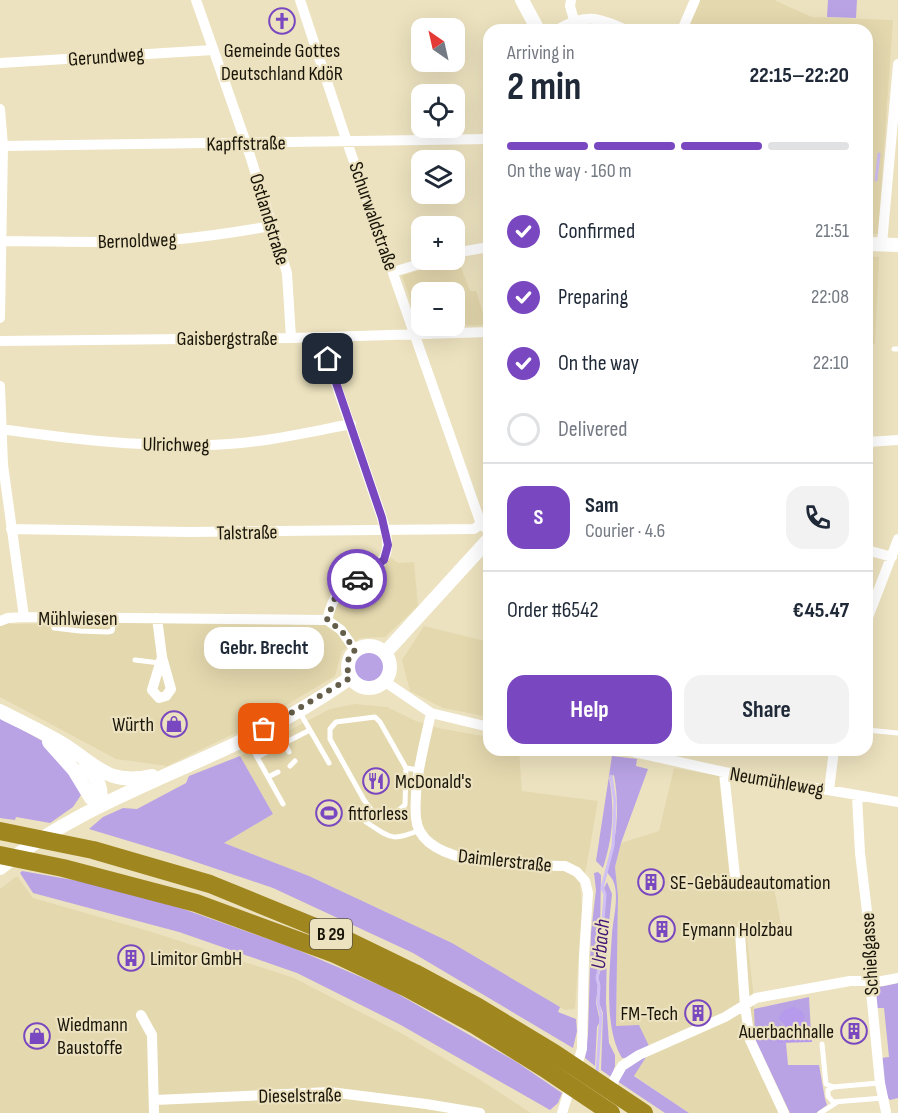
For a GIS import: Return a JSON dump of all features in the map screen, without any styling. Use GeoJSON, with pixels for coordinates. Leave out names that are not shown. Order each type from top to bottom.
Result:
{"type":"FeatureCollection","features":[{"type":"Feature","properties":{"kind":"highway","name":"B 29"},"geometry":{"type":"LineString","coordinates":[[0,831],[93,850],[210,884],[347,940],[478,1007],[549,1060],[609,1113]]}},
{"type":"Feature","properties":{"kind":"highway","name":"B 29"},"geometry":{"type":"LineString","coordinates":[[0,855],[63,868],[196,903],[335,954],[407,988],[475,1026],[549,1060],[644,1113]]}},
{"type":"Feature","properties":{"kind":"street","name":"Ostlandstraße"},"geometry":{"type":"LineString","coordinates":[[196,0],[246,143],[287,273],[291,338]]}},
{"type":"Feature","properties":{"kind":"street","name":"Schurwaldstraße"},"geometry":{"type":"LineString","coordinates":[[300,0],[411,325]]}},
{"type":"Feature","properties":{"kind":"street"},"geometry":{"type":"LineString","coordinates":[[522,0],[535,24]]}},
{"type":"Feature","properties":{"kind":"street"},"geometry":{"type":"LineString","coordinates":[[571,0],[570,6],[574,20]]}},
{"type":"Feature","properties":{"kind":"street"},"geometry":{"type":"LineString","coordinates":[[685,24],[695,0]]}},
{"type":"Feature","properties":{"kind":"street"},"geometry":{"type":"LineString","coordinates":[[567,24],[574,20],[588,18],[602,19],[613,24]]}},
{"type":"Feature","properties":{"kind":"street","name":"Gerundweg"},"geometry":{"type":"LineString","coordinates":[[0,63],[213,50]]}},
{"type":"Feature","properties":{"kind":"street"},"geometry":{"type":"LineString","coordinates":[[882,244],[894,144],[898,64]]}},
{"type":"Feature","properties":{"kind":"street"},"geometry":{"type":"LineString","coordinates":[[0,109],[3,146],[0,318]]}},
{"type":"Feature","properties":{"kind":"street","name":"Kapffstraße"},"geometry":{"type":"LineString","coordinates":[[3,146],[483,139]]}},
{"type":"Feature","properties":{"kind":"street","name":"Bernoldweg"},"geometry":{"type":"LineString","coordinates":[[3,241],[169,240],[213,236],[271,226]]}},
{"type":"Feature","properties":{"kind":"street"},"geometry":{"type":"LineString","coordinates":[[873,244],[898,245]]}},
{"type":"Feature","properties":{"kind":"street"},"geometry":{"type":"LineString","coordinates":[[465,251],[483,248]]}},
{"type":"Feature","properties":{"kind":"street"},"geometry":{"type":"LineString","coordinates":[[393,272],[411,267]]}},
{"type":"Feature","properties":{"kind":"street","name":"Gaisbergstraße"},"geometry":{"type":"LineString","coordinates":[[465,333],[483,332]]}},
{"type":"Feature","properties":{"kind":"street","name":"Gaisbergstraße"},"geometry":{"type":"LineString","coordinates":[[0,341],[291,338],[411,334]]}},
{"type":"Feature","properties":{"kind":"street","name":"Schurwaldstraße"},"geometry":{"type":"LineString","coordinates":[[415,336],[483,523]]}},
{"type":"Feature","properties":{"kind":"street"},"geometry":{"type":"LineString","coordinates":[[320,337],[386,530],[388,545],[384,560],[336,595],[327,620],[341,630],[355,650]]}},
{"type":"Feature","properties":{"kind":"street"},"geometry":{"type":"LineString","coordinates":[[0,386],[1,465],[24,617]]}},
{"type":"Feature","properties":{"kind":"street","name":"Ulrichweg"},"geometry":{"type":"LineString","coordinates":[[1,429],[116,442],[212,445],[282,437],[351,423]]}},
{"type":"Feature","properties":{"kind":"street"},"geometry":{"type":"LineString","coordinates":[[873,442],[898,440]]}},
{"type":"Feature","properties":{"kind":"street","name":"Talstraße"},"geometry":{"type":"LineString","coordinates":[[0,538],[12,533],[483,528]]}},
{"type":"Feature","properties":{"kind":"street"},"geometry":{"type":"LineString","coordinates":[[873,605],[898,539]]}},
{"type":"Feature","properties":{"kind":"street"},"geometry":{"type":"LineString","coordinates":[[385,653],[483,545]]}},
{"type":"Feature","properties":{"kind":"street"},"geometry":{"type":"LineString","coordinates":[[873,552],[892,557]]}},
{"type":"Feature","properties":{"kind":"street","name":"Mühlwiesen"},"geometry":{"type":"LineString","coordinates":[[0,621],[24,617],[327,620]]}},
{"type":"Feature","properties":{"kind":"street"},"geometry":{"type":"LineString","coordinates":[[157,618],[161,660]]}},
{"type":"Feature","properties":{"kind":"street"},"geometry":{"type":"LineString","coordinates":[[369,645],[378,647],[385,653],[390,670],[384,681],[374,688],[367,688],[356,684],[350,678],[348,659],[355,650],[369,645]]}},
{"type":"Feature","properties":{"kind":"street"},"geometry":{"type":"LineString","coordinates":[[0,868],[56,829],[100,805],[247,738],[350,678]]}},
{"type":"Feature","properties":{"kind":"street"},"geometry":{"type":"LineString","coordinates":[[384,681],[431,713],[483,726]]}},
{"type":"Feature","properties":{"kind":"street"},"geometry":{"type":"LineString","coordinates":[[0,711],[65,745],[83,760],[108,775],[124,779],[175,771]]}},
{"type":"Feature","properties":{"kind":"street"},"geometry":{"type":"LineString","coordinates":[[420,830],[416,820],[419,771],[431,713]]}},
{"type":"Feature","properties":{"kind":"street"},"geometry":{"type":"LineString","coordinates":[[39,731],[74,770],[91,798],[100,805]]}},
{"type":"Feature","properties":{"kind":"street","name":"Neumühleweg"},"geometry":{"type":"LineString","coordinates":[[668,756],[724,772],[898,802]]}},
{"type":"Feature","properties":{"kind":"street"},"geometry":{"type":"LineString","coordinates":[[829,790],[833,756]]}},
{"type":"Feature","properties":{"kind":"street"},"geometry":{"type":"LineString","coordinates":[[83,760],[100,784],[102,793],[100,805]]}},
{"type":"Feature","properties":{"kind":"street"},"geometry":{"type":"LineString","coordinates":[[724,772],[736,886]]}},
{"type":"Feature","properties":{"kind":"street","name":"Schießgasse"},"geometry":{"type":"LineString","coordinates":[[857,796],[860,853],[871,945],[870,981],[885,1113]]}},
{"type":"Feature","properties":{"kind":"street","name":"Daimlerstraße"},"geometry":{"type":"LineString","coordinates":[[420,830],[434,847],[454,856],[494,862],[565,866],[577,872],[585,881],[588,893],[582,1049],[562,1113]]}},
{"type":"Feature","properties":{"kind":"street"},"geometry":{"type":"LineString","coordinates":[[722,931],[740,933],[745,1006],[750,1040],[784,1113]]}},
{"type":"Feature","properties":{"kind":"street"},"geometry":{"type":"LineString","coordinates":[[609,1113],[614,1080],[622,1066],[662,1044],[745,1006],[756,998],[850,981],[882,981],[898,978]]}},
{"type":"Feature","properties":{"kind":"street"},"geometry":{"type":"LineString","coordinates":[[141,1016],[153,1035],[154,1113]]}},
{"type":"Feature","properties":{"kind":"street","name":"Dieselstraße"},"geometry":{"type":"LineString","coordinates":[[155,1101],[330,1092],[480,1113]]}},
{"type":"Feature","properties":{"kind":"street"},"geometry":{"type":"LineString","coordinates":[[885,1113],[898,1109]]}},
{"type":"Feature","properties":{"kind":"lane"},"geometry":{"type":"LineString","coordinates":[[51,618],[54,628],[80,631],[112,631],[115,618]]}},
{"type":"Feature","properties":{"kind":"lane"},"geometry":{"type":"LineString","coordinates":[[135,660],[161,660]]}},
{"type":"Feature","properties":{"kind":"lane"},"geometry":{"type":"LineString","coordinates":[[298,710],[329,763]]}},
{"type":"Feature","properties":{"kind":"lane"},"geometry":{"type":"LineString","coordinates":[[406,768],[405,805],[388,819],[376,816],[364,800],[330,739],[330,729],[336,722],[375,717],[406,768],[419,771]]}},
{"type":"Feature","properties":{"kind":"lane"},"geometry":{"type":"LineString","coordinates":[[257,757],[310,730]]}},
{"type":"Feature","properties":{"kind":"lane"},"geometry":{"type":"LineString","coordinates":[[873,731],[898,733]]}},
{"type":"Feature","properties":{"kind":"lane"},"geometry":{"type":"LineString","coordinates":[[247,738],[283,804]]}},
{"type":"Feature","properties":{"kind":"lane"},"geometry":{"type":"LineString","coordinates":[[285,743],[289,752]]}},
{"type":"Feature","properties":{"kind":"lane"},"geometry":{"type":"LineString","coordinates":[[268,777],[278,772]]}},
{"type":"Feature","properties":{"kind":"lane"},"geometry":{"type":"LineString","coordinates":[[366,822],[391,838],[400,838],[420,830]]}},
{"type":"Feature","properties":{"kind":"lane"},"geometry":{"type":"LineString","coordinates":[[822,1044],[826,1084],[833,1086],[880,1083]]}},
{"type":"Feature","properties":{"kind":"lane"},"geometry":{"type":"LineString","coordinates":[[833,1086],[828,1090],[828,1096],[836,1102]]}},
{"type":"Feature","properties":{"kind":"lane"},"geometry":{"type":"LineString","coordinates":[[820,1113],[836,1102],[883,1098]]}},
{"type":"Feature","properties":{"kind":"shaded area"},"geometry":{"type":"Polygon","coordinates":[[[691,0],[774,0],[812,17],[893,20],[878,234],[873,234],[873,24],[680,24],[691,0]]]}},
{"type":"Feature","properties":{"kind":"shaded area"},"geometry":{"type":"Polygon","coordinates":[[[828,0],[857,0],[856,18],[827,17],[828,0]]]}},
{"type":"Feature","properties":{"kind":"shaded area"},"geometry":{"type":"Polygon","coordinates":[[[873,256],[879,257],[875,344],[873,344],[873,256]]]}},
{"type":"Feature","properties":{"kind":"shaded area"},"geometry":{"type":"Polygon","coordinates":[[[419,270],[462,270],[470,291],[476,291],[483,313],[483,325],[465,326],[465,282],[411,282],[411,300],[402,276],[419,270]]]}},
{"type":"Feature","properties":{"kind":"shaded area"},"geometry":{"type":"Polygon","coordinates":[[[390,557],[398,563],[414,562],[418,606],[385,637],[360,638],[342,651],[335,676],[258,722],[167,766],[116,759],[0,697],[0,617],[10,624],[317,621],[342,595],[382,569],[390,557]]]}},
{"type":"Feature","properties":{"kind":"shaded area"},"geometry":{"type":"Polygon","coordinates":[[[424,626],[483,641],[483,716],[443,708],[410,691],[402,660],[424,626]]]}},
{"type":"Feature","properties":{"kind":"shaded area"},"geometry":{"type":"Polygon","coordinates":[[[368,650],[379,655],[384,666],[379,677],[368,682],[357,677],[352,666],[357,655],[368,650]]]}},
{"type":"Feature","properties":{"kind":"shaded area"},"geometry":{"type":"Polygon","coordinates":[[[355,704],[387,707],[416,721],[438,728],[483,736],[483,756],[519,756],[522,791],[598,801],[586,869],[580,883],[582,910],[575,1009],[565,1010],[452,943],[309,876],[224,843],[273,814],[240,756],[330,709],[355,704]]]}},
{"type":"Feature","properties":{"kind":"shaded area"},"geometry":{"type":"Polygon","coordinates":[[[0,717],[46,743],[79,783],[81,795],[73,807],[50,823],[16,817],[15,820],[0,818],[0,717]]]}},
{"type":"Feature","properties":{"kind":"shaded area"},"geometry":{"type":"Polygon","coordinates":[[[240,756],[273,814],[224,843],[309,876],[452,943],[560,1007],[558,1012],[576,1019],[577,1031],[573,1048],[413,953],[273,888],[89,829],[103,817],[123,808],[137,809],[186,783],[189,776],[240,756]]]}},
{"type":"Feature","properties":{"kind":"shaded area"},"geometry":{"type":"Polygon","coordinates":[[[612,756],[637,759],[636,766],[648,769],[621,843],[615,867],[618,896],[616,1026],[639,1025],[649,1046],[628,1058],[622,1058],[616,1045],[612,1031],[609,998],[616,895],[613,882],[606,871],[613,848],[616,824],[617,800],[614,775],[609,777],[612,823],[603,868],[596,861],[612,756]]]}},
{"type":"Feature","properties":{"kind":"shaded area"},"geometry":{"type":"Polygon","coordinates":[[[674,768],[719,776],[731,889],[772,879],[781,924],[746,930],[753,989],[755,1039],[790,1113],[689,1113],[634,1075],[648,1054],[616,1026],[618,896],[615,867],[621,843],[659,831],[674,768]]]}},
{"type":"Feature","properties":{"kind":"shaded area"},"geometry":{"type":"Polygon","coordinates":[[[22,871],[90,883],[172,905],[291,947],[391,990],[515,1061],[562,1093],[558,1103],[550,1110],[399,1024],[297,973],[179,932],[33,893],[20,873],[22,871]]]}},
{"type":"Feature","properties":{"kind":"shaded area"},"geometry":{"type":"Polygon","coordinates":[[[598,872],[601,875],[600,934],[597,938],[596,949],[600,965],[596,978],[598,985],[596,1003],[600,1021],[597,1027],[595,1066],[585,1058],[588,1035],[591,933],[596,890],[594,873],[598,872]]]}},
{"type":"Feature","properties":{"kind":"shaded area"},"geometry":{"type":"Polygon","coordinates":[[[17,876],[33,898],[152,932],[294,978],[399,1032],[531,1113],[0,1113],[0,889],[17,876]]]}},
{"type":"Feature","properties":{"kind":"shaded area"},"geometry":{"type":"Polygon","coordinates":[[[607,882],[612,894],[607,943],[606,1002],[609,1043],[615,1055],[615,1066],[611,1077],[601,1070],[603,1013],[599,1003],[598,978],[602,966],[599,940],[603,935],[603,904],[606,893],[604,888],[607,882]]]}},
{"type":"Feature","properties":{"kind":"shaded area"},"geometry":{"type":"Polygon","coordinates":[[[898,983],[898,1098],[890,1100],[886,1096],[881,1058],[889,1057],[884,1008],[876,1008],[875,988],[898,983]]]}},
{"type":"Feature","properties":{"kind":"shaded area"},"geometry":{"type":"Polygon","coordinates":[[[809,997],[811,1033],[802,1024],[778,1019],[785,1026],[778,1042],[786,1043],[788,1065],[819,1065],[827,1105],[816,1113],[790,1113],[755,1039],[754,1009],[809,997]]]}},
{"type":"Feature","properties":{"kind":"shaded area"},"geometry":{"type":"Polygon","coordinates":[[[794,1007],[801,1010],[805,1016],[802,1024],[811,1033],[812,1042],[778,1043],[777,1036],[781,1034],[785,1026],[778,1019],[785,1009],[794,1007]]]}},
{"type":"Feature","properties":{"kind":"shaded area"},"geometry":{"type":"Polygon","coordinates":[[[648,1054],[634,1076],[689,1113],[665,1113],[617,1081],[621,1072],[648,1054]]]}},
{"type":"Feature","properties":{"kind":"waterway","name":"Urbach"},"geometry":{"type":"LineString","coordinates":[[876,180],[879,154]]}},
{"type":"Feature","properties":{"kind":"waterway","name":"Urbach"},"geometry":{"type":"LineString","coordinates":[[597,1073],[601,1015],[597,978],[601,957],[598,938],[602,935],[605,894],[602,888],[613,846],[614,828],[615,802],[611,776]]}},
{"type":"Feature","properties":{"kind":"way so far"},"geometry":{"type":"LineString","coordinates":[[264,729],[350,678],[348,659],[355,650],[341,630],[327,620],[336,595],[357,579]]}},
{"type":"Feature","properties":{"kind":"place","name":"Gemeinde Gottes Deutschland KdöR"},"geometry":{"type":"Point","coordinates":[282,21]}},
{"type":"Feature","properties":{"kind":"place","name":"Würth"},"geometry":{"type":"Point","coordinates":[174,724]}},
{"type":"Feature","properties":{"kind":"place","name":"Gebr. Brecht"},"geometry":{"type":"Point","coordinates":[264,729]}},
{"type":"Feature","properties":{"kind":"place","name":"McDonald's"},"geometry":{"type":"Point","coordinates":[376,781]}},
{"type":"Feature","properties":{"kind":"place","name":"fitforless"},"geometry":{"type":"Point","coordinates":[329,813]}},
{"type":"Feature","properties":{"kind":"place","name":"SE-Gebäudeautomation"},"geometry":{"type":"Point","coordinates":[651,882]}},
{"type":"Feature","properties":{"kind":"place","name":"Eymann Holzbau"},"geometry":{"type":"Point","coordinates":[662,929]}},
{"type":"Feature","properties":{"kind":"place","name":"Limitor GmbH"},"geometry":{"type":"Point","coordinates":[131,958]}},
{"type":"Feature","properties":{"kind":"place","name":"FM-Tech"},"geometry":{"type":"Point","coordinates":[698,1013]}},
{"type":"Feature","properties":{"kind":"place","name":"Auerbachhalle"},"geometry":{"type":"Point","coordinates":[854,1031]}},
{"type":"Feature","properties":{"kind":"place","name":"Wiedmann Baustoffe"},"geometry":{"type":"Point","coordinates":[37,1036]}},
{"type":"Feature","properties":{"kind":"route"},"geometry":{"type":"LineString","coordinates":[[328,359],[386,530],[388,545],[384,560],[357,579]]}}]}
